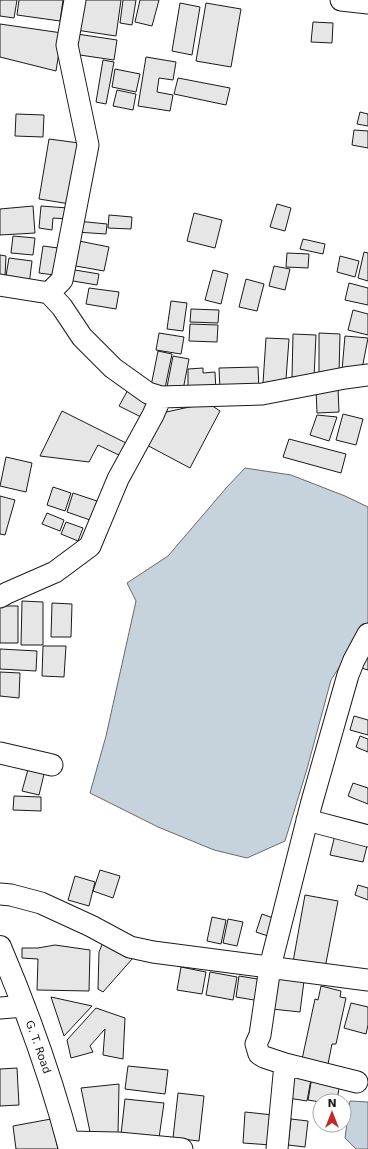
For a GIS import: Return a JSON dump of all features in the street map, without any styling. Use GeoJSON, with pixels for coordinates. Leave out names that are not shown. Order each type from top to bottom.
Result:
{"type":"FeatureCollection","features":[{"type":"Feature","properties":{"kind":"main road","name":"G. T. Road"},"geometry":{"type":"LineString","coordinates":[[0,947],[24,1006],[48,1073],[69,1146]]}},
{"type":"Feature","properties":{"kind":"street"},"geometry":{"type":"LineString","coordinates":[[49,293],[62,280],[88,145],[67,45],[74,0]]}},
{"type":"Feature","properties":{"kind":"street"},"geometry":{"type":"LineString","coordinates":[[341,0],[368,3]]}},
{"type":"Feature","properties":{"kind":"street"},"geometry":{"type":"LineString","coordinates":[[0,285],[49,293],[62,307],[82,337],[113,368],[148,393],[161,398],[262,394],[368,375]]}},
{"type":"Feature","properties":{"kind":"street"},"geometry":{"type":"LineString","coordinates":[[0,597],[55,572],[90,546],[118,479],[161,398]]}},
{"type":"Feature","properties":{"kind":"street"},"geometry":{"type":"LineString","coordinates":[[358,1082],[285,1064],[264,1057],[259,1054],[256,1044],[260,1035],[270,967],[307,820],[348,675],[354,660],[366,641]]}},
{"type":"Feature","properties":{"kind":"street"},"geometry":{"type":"LineString","coordinates":[[0,753],[52,765]]}},
{"type":"Feature","properties":{"kind":"street"},"geometry":{"type":"LineString","coordinates":[[307,820],[368,836]]}},
{"type":"Feature","properties":{"kind":"street"},"geometry":{"type":"LineString","coordinates":[[0,894],[11,895],[41,903],[130,946],[173,956],[368,980]]}},
{"type":"Feature","properties":{"kind":"street"},"geometry":{"type":"LineString","coordinates":[[0,1008],[24,1006]]}},
{"type":"Feature","properties":{"kind":"street"},"geometry":{"type":"LineString","coordinates":[[277,1149],[285,1064]]}},
{"type":"Feature","properties":{"kind":"street"},"geometry":{"type":"LineString","coordinates":[[69,1146],[118,1143],[182,1149]]}},
{"type":"Feature","properties":{"kind":"shaded area"},"geometry":{"type":"Polygon","coordinates":[[[245,468],[291,475],[345,496],[368,507],[368,622],[331,680],[307,769],[285,841],[247,858],[214,850],[158,827],[90,793],[106,736],[136,601],[127,583],[168,556],[245,468]]]}},
{"type":"Feature","properties":{"kind":"shaded area"},"geometry":{"type":"Polygon","coordinates":[[[352,1101],[368,1102],[368,1149],[356,1149],[345,1138],[346,1133],[352,1133],[352,1101]]]}},
{"type":"Feature","properties":{"kind":"building"},"geometry":{"type":"Polygon","coordinates":[[[0,0],[17,0],[14,18],[0,16],[0,0]]]}},
{"type":"Feature","properties":{"kind":"building"},"geometry":{"type":"Polygon","coordinates":[[[19,0],[63,0],[60,21],[17,15],[19,0]]]}},
{"type":"Feature","properties":{"kind":"building"},"geometry":{"type":"Polygon","coordinates":[[[81,0],[121,0],[116,36],[76,30],[81,0]]]}},
{"type":"Feature","properties":{"kind":"building"},"geometry":{"type":"Polygon","coordinates":[[[123,0],[136,0],[132,25],[120,23],[123,0]]]}},
{"type":"Feature","properties":{"kind":"building"},"geometry":{"type":"Polygon","coordinates":[[[140,0],[159,0],[152,26],[135,22],[140,0]]]}},
{"type":"Feature","properties":{"kind":"building"},"geometry":{"type":"Polygon","coordinates":[[[180,3],[200,7],[192,55],[172,51],[180,3]]]}},
{"type":"Feature","properties":{"kind":"building"},"geometry":{"type":"Polygon","coordinates":[[[206,3],[241,9],[231,67],[196,61],[206,3]]]}},
{"type":"Feature","properties":{"kind":"building"},"geometry":{"type":"Polygon","coordinates":[[[313,22],[333,23],[332,43],[311,42],[313,22]]]}},
{"type":"Feature","properties":{"kind":"building"},"geometry":{"type":"Polygon","coordinates":[[[0,24],[62,33],[56,71],[0,57],[0,24]]]}},
{"type":"Feature","properties":{"kind":"building"},"geometry":{"type":"Polygon","coordinates":[[[77,34],[117,40],[114,60],[73,54],[77,34]]]}},
{"type":"Feature","properties":{"kind":"building"},"geometry":{"type":"Polygon","coordinates":[[[146,57],[176,62],[173,80],[159,78],[157,92],[173,95],[170,111],[138,106],[146,57]]]}},
{"type":"Feature","properties":{"kind":"building"},"geometry":{"type":"Polygon","coordinates":[[[103,60],[114,62],[106,104],[96,102],[103,60]]]}},
{"type":"Feature","properties":{"kind":"building"},"geometry":{"type":"Polygon","coordinates":[[[115,69],[140,74],[136,92],[112,87],[115,69]]]}},
{"type":"Feature","properties":{"kind":"building"},"geometry":{"type":"Polygon","coordinates":[[[178,78],[230,88],[226,105],[174,94],[178,78]]]}},
{"type":"Feature","properties":{"kind":"building"},"geometry":{"type":"Polygon","coordinates":[[[117,90],[136,94],[133,110],[113,106],[117,90]]]}},
{"type":"Feature","properties":{"kind":"building"},"geometry":{"type":"Polygon","coordinates":[[[360,112],[368,114],[368,126],[357,124],[360,112]]]}},
{"type":"Feature","properties":{"kind":"building"},"geometry":{"type":"Polygon","coordinates":[[[16,114],[44,115],[43,137],[15,136],[16,114]]]}},
{"type":"Feature","properties":{"kind":"building"},"geometry":{"type":"Polygon","coordinates":[[[354,130],[368,131],[368,148],[352,145],[354,130]]]}},
{"type":"Feature","properties":{"kind":"building"},"geometry":{"type":"Polygon","coordinates":[[[49,139],[79,143],[70,204],[39,199],[49,139]]]}},
{"type":"Feature","properties":{"kind":"building"},"geometry":{"type":"Polygon","coordinates":[[[277,204],[291,208],[285,231],[270,227],[277,204]]]}},
{"type":"Feature","properties":{"kind":"building"},"geometry":{"type":"Polygon","coordinates":[[[33,206],[35,233],[0,235],[0,209],[33,206]]]}},
{"type":"Feature","properties":{"kind":"building"},"geometry":{"type":"Polygon","coordinates":[[[41,206],[68,208],[67,219],[53,218],[52,230],[39,228],[41,206]]]}},
{"type":"Feature","properties":{"kind":"building"},"geometry":{"type":"Polygon","coordinates":[[[194,213],[222,220],[215,248],[187,241],[194,213]]]}},
{"type":"Feature","properties":{"kind":"building"},"geometry":{"type":"Polygon","coordinates":[[[109,215],[132,217],[131,229],[108,228],[109,215]]]}},
{"type":"Feature","properties":{"kind":"building"},"geometry":{"type":"Polygon","coordinates":[[[77,221],[107,224],[106,234],[76,232],[77,221]]]}},
{"type":"Feature","properties":{"kind":"building"},"geometry":{"type":"Polygon","coordinates":[[[13,236],[35,238],[33,255],[11,253],[13,236]]]}},
{"type":"Feature","properties":{"kind":"building"},"geometry":{"type":"Polygon","coordinates":[[[303,239],[325,244],[323,254],[300,249],[303,239]]]}},
{"type":"Feature","properties":{"kind":"building"},"geometry":{"type":"Polygon","coordinates":[[[74,240],[109,247],[104,271],[70,265],[74,240]]]}},
{"type":"Feature","properties":{"kind":"building"},"geometry":{"type":"Polygon","coordinates":[[[43,246],[66,249],[62,276],[39,273],[43,246]]]}},
{"type":"Feature","properties":{"kind":"building"},"geometry":{"type":"Polygon","coordinates":[[[364,252],[368,253],[368,281],[358,278],[364,252]]]}},
{"type":"Feature","properties":{"kind":"building"},"geometry":{"type":"Polygon","coordinates":[[[287,253],[309,254],[308,268],[286,267],[287,253]]]}},
{"type":"Feature","properties":{"kind":"building"},"geometry":{"type":"Polygon","coordinates":[[[0,255],[6,256],[5,278],[0,277],[0,255]]]}},
{"type":"Feature","properties":{"kind":"building"},"geometry":{"type":"Polygon","coordinates":[[[340,256],[359,261],[355,277],[337,272],[340,256]]]}},
{"type":"Feature","properties":{"kind":"building"},"geometry":{"type":"Polygon","coordinates":[[[9,258],[32,261],[29,285],[5,282],[9,258]]]}},
{"type":"Feature","properties":{"kind":"building"},"geometry":{"type":"Polygon","coordinates":[[[274,266],[290,269],[285,290],[269,286],[274,266]]]}},
{"type":"Feature","properties":{"kind":"building"},"geometry":{"type":"Polygon","coordinates":[[[69,269],[99,274],[97,285],[67,280],[69,269]]]}},
{"type":"Feature","properties":{"kind":"building"},"geometry":{"type":"Polygon","coordinates":[[[213,270],[228,274],[221,304],[205,300],[213,270]]]}},
{"type":"Feature","properties":{"kind":"building"},"geometry":{"type":"Polygon","coordinates":[[[246,279],[264,284],[257,311],[239,307],[246,279]]]}},
{"type":"Feature","properties":{"kind":"building"},"geometry":{"type":"Polygon","coordinates":[[[349,283],[368,288],[368,305],[345,300],[349,283]]]}},
{"type":"Feature","properties":{"kind":"building"},"geometry":{"type":"Polygon","coordinates":[[[89,288],[119,292],[116,309],[86,304],[89,288]]]}},
{"type":"Feature","properties":{"kind":"building"},"geometry":{"type":"Polygon","coordinates":[[[171,301],[187,303],[183,331],[167,329],[171,301]]]}},
{"type":"Feature","properties":{"kind":"building"},"geometry":{"type":"Polygon","coordinates":[[[191,309],[219,310],[218,323],[190,322],[191,309]]]}},
{"type":"Feature","properties":{"kind":"building"},"geometry":{"type":"Polygon","coordinates":[[[353,310],[368,314],[368,335],[348,330],[353,310]]]}},
{"type":"Feature","properties":{"kind":"building"},"geometry":{"type":"Polygon","coordinates":[[[190,324],[218,325],[217,342],[189,341],[190,324]]]}},
{"type":"Feature","properties":{"kind":"building"},"geometry":{"type":"Polygon","coordinates":[[[159,333],[184,337],[181,354],[156,350],[159,333]]]}},
{"type":"Feature","properties":{"kind":"building"},"geometry":{"type":"Polygon","coordinates":[[[319,333],[340,334],[339,373],[319,373],[319,333]]]}},
{"type":"Feature","properties":{"kind":"building"},"geometry":{"type":"Polygon","coordinates":[[[293,334],[316,335],[314,378],[292,377],[293,334]]]}},
{"type":"Feature","properties":{"kind":"building"},"geometry":{"type":"Polygon","coordinates":[[[345,336],[368,338],[362,369],[342,370],[345,336]]]}},
{"type":"Feature","properties":{"kind":"building"},"geometry":{"type":"Polygon","coordinates":[[[266,338],[289,339],[286,379],[263,383],[266,338]]]}},
{"type":"Feature","properties":{"kind":"building"},"geometry":{"type":"Polygon","coordinates":[[[158,351],[172,354],[164,393],[150,391],[158,351]]]}},
{"type":"Feature","properties":{"kind":"building"},"geometry":{"type":"Polygon","coordinates":[[[173,356],[189,359],[182,395],[166,392],[173,356]]]}},
{"type":"Feature","properties":{"kind":"building"},"geometry":{"type":"Polygon","coordinates":[[[258,367],[259,390],[220,391],[219,368],[258,367]]]}},
{"type":"Feature","properties":{"kind":"building"},"geometry":{"type":"Polygon","coordinates":[[[203,368],[203,373],[215,372],[216,392],[188,392],[188,369],[203,368]]]}},
{"type":"Feature","properties":{"kind":"building"},"geometry":{"type":"Polygon","coordinates":[[[129,388],[152,400],[143,418],[119,406],[129,388]]]}},
{"type":"Feature","properties":{"kind":"building"},"geometry":{"type":"Polygon","coordinates":[[[338,388],[339,412],[317,413],[316,389],[338,388]]]}},
{"type":"Feature","properties":{"kind":"building"},"geometry":{"type":"Polygon","coordinates":[[[208,403],[220,411],[190,468],[143,443],[157,414],[208,403]]]}},
{"type":"Feature","properties":{"kind":"building"},"geometry":{"type":"Polygon","coordinates":[[[62,411],[130,445],[123,457],[98,445],[89,462],[40,456],[62,411]]]}},
{"type":"Feature","properties":{"kind":"building"},"geometry":{"type":"Polygon","coordinates":[[[343,414],[363,419],[356,445],[336,440],[343,414]]]}},
{"type":"Feature","properties":{"kind":"building"},"geometry":{"type":"Polygon","coordinates":[[[317,415],[337,417],[329,441],[310,435],[317,415]]]}},
{"type":"Feature","properties":{"kind":"building"},"geometry":{"type":"Polygon","coordinates":[[[289,439],[346,454],[341,473],[283,457],[289,439]]]}},
{"type":"Feature","properties":{"kind":"building"},"geometry":{"type":"Polygon","coordinates":[[[6,457],[32,463],[26,492],[0,486],[6,457]]]}},
{"type":"Feature","properties":{"kind":"building"},"geometry":{"type":"Polygon","coordinates":[[[53,487],[71,493],[65,511],[47,505],[53,487]]]}},
{"type":"Feature","properties":{"kind":"building"},"geometry":{"type":"Polygon","coordinates":[[[73,493],[97,501],[90,520],[67,512],[73,493]]]}},
{"type":"Feature","properties":{"kind":"building"},"geometry":{"type":"Polygon","coordinates":[[[0,496],[15,500],[5,535],[0,534],[0,496]]]}},
{"type":"Feature","properties":{"kind":"building"},"geometry":{"type":"Polygon","coordinates":[[[47,513],[64,520],[60,531],[42,524],[47,513]]]}},
{"type":"Feature","properties":{"kind":"building"},"geometry":{"type":"Polygon","coordinates":[[[66,522],[83,528],[78,541],[61,534],[66,522]]]}},
{"type":"Feature","properties":{"kind":"building"},"geometry":{"type":"Polygon","coordinates":[[[22,601],[43,602],[43,645],[21,645],[22,601]]]}},
{"type":"Feature","properties":{"kind":"building"},"geometry":{"type":"Polygon","coordinates":[[[52,603],[72,604],[71,637],[51,637],[52,603]]]}},
{"type":"Feature","properties":{"kind":"building"},"geometry":{"type":"Polygon","coordinates":[[[0,606],[18,606],[18,643],[0,643],[0,606]]]}},
{"type":"Feature","properties":{"kind":"building"},"geometry":{"type":"Polygon","coordinates":[[[43,646],[66,646],[64,677],[42,676],[43,646]]]}},
{"type":"Feature","properties":{"kind":"building"},"geometry":{"type":"Polygon","coordinates":[[[0,649],[37,651],[36,671],[0,669],[0,649]]]}},
{"type":"Feature","properties":{"kind":"building"},"geometry":{"type":"Polygon","coordinates":[[[368,654],[368,670],[358,667],[368,654]]]}},
{"type":"Feature","properties":{"kind":"building"},"geometry":{"type":"Polygon","coordinates":[[[0,672],[20,673],[19,698],[0,696],[0,672]]]}},
{"type":"Feature","properties":{"kind":"building"},"geometry":{"type":"Polygon","coordinates":[[[354,716],[368,720],[368,735],[350,730],[354,716]]]}},
{"type":"Feature","properties":{"kind":"building"},"geometry":{"type":"Polygon","coordinates":[[[360,736],[368,739],[368,752],[356,747],[360,736]]]}},
{"type":"Feature","properties":{"kind":"building"},"geometry":{"type":"Polygon","coordinates":[[[29,766],[45,770],[39,795],[22,791],[29,766]]]}},
{"type":"Feature","properties":{"kind":"building"},"geometry":{"type":"Polygon","coordinates":[[[353,783],[368,788],[368,804],[348,796],[353,783]]]}},
{"type":"Feature","properties":{"kind":"building"},"geometry":{"type":"Polygon","coordinates":[[[14,796],[41,797],[41,811],[13,810],[14,796]]]}},
{"type":"Feature","properties":{"kind":"building"},"geometry":{"type":"Polygon","coordinates":[[[335,835],[368,842],[363,862],[330,855],[335,835]]]}},
{"type":"Feature","properties":{"kind":"building"},"geometry":{"type":"Polygon","coordinates":[[[100,870],[120,876],[113,898],[93,891],[100,870]]]}},
{"type":"Feature","properties":{"kind":"building"},"geometry":{"type":"Polygon","coordinates":[[[75,876],[95,882],[89,906],[68,900],[75,876]]]}},
{"type":"Feature","properties":{"kind":"building"},"geometry":{"type":"Polygon","coordinates":[[[358,885],[368,888],[368,900],[355,895],[358,885]]]}},
{"type":"Feature","properties":{"kind":"building"},"geometry":{"type":"Polygon","coordinates":[[[305,895],[338,901],[325,968],[293,962],[305,895]]]}},
{"type":"Feature","properties":{"kind":"building"},"geometry":{"type":"Polygon","coordinates":[[[262,914],[276,919],[271,937],[256,932],[262,914]]]}},
{"type":"Feature","properties":{"kind":"building"},"geometry":{"type":"Polygon","coordinates":[[[212,917],[226,920],[221,944],[207,941],[212,917]]]}},
{"type":"Feature","properties":{"kind":"building"},"geometry":{"type":"Polygon","coordinates":[[[228,919],[243,922],[237,946],[223,943],[228,919]]]}},
{"type":"Feature","properties":{"kind":"building"},"geometry":{"type":"Polygon","coordinates":[[[104,940],[133,958],[103,992],[98,989],[99,952],[104,940]]]}},
{"type":"Feature","properties":{"kind":"building"},"geometry":{"type":"Polygon","coordinates":[[[55,945],[90,950],[89,991],[37,990],[38,959],[22,958],[22,948],[38,948],[55,945]]]}},
{"type":"Feature","properties":{"kind":"building"},"geometry":{"type":"Polygon","coordinates":[[[181,967],[206,972],[202,994],[177,990],[181,967]]]}},
{"type":"Feature","properties":{"kind":"building"},"geometry":{"type":"Polygon","coordinates":[[[210,972],[237,977],[233,1000],[206,995],[210,972]]]}},
{"type":"Feature","properties":{"kind":"building"},"geometry":{"type":"Polygon","coordinates":[[[239,976],[264,980],[260,1001],[236,997],[239,976]]]}},
{"type":"Feature","properties":{"kind":"building"},"geometry":{"type":"Polygon","coordinates":[[[276,977],[304,981],[300,1012],[272,1009],[276,977]]]}},
{"type":"Feature","properties":{"kind":"building"},"geometry":{"type":"Polygon","coordinates":[[[321,986],[341,991],[340,997],[346,998],[336,1044],[332,1044],[327,1069],[301,1064],[315,999],[318,1000],[321,986]]]}},
{"type":"Feature","properties":{"kind":"building"},"geometry":{"type":"Polygon","coordinates":[[[51,997],[92,1006],[64,1036],[51,997]]]}},
{"type":"Feature","properties":{"kind":"building"},"geometry":{"type":"Polygon","coordinates":[[[351,1003],[368,1007],[368,1025],[366,1034],[344,1028],[351,1003]]]}},
{"type":"Feature","properties":{"kind":"building"},"geometry":{"type":"Polygon","coordinates":[[[96,1008],[125,1018],[123,1059],[103,1055],[105,1029],[90,1046],[93,1052],[71,1058],[67,1040],[96,1008]]]}},
{"type":"Feature","properties":{"kind":"building"},"geometry":{"type":"Polygon","coordinates":[[[128,1066],[168,1070],[165,1094],[125,1089],[128,1066]]]}},
{"type":"Feature","properties":{"kind":"building"},"geometry":{"type":"Polygon","coordinates":[[[17,1068],[19,1105],[0,1106],[0,1069],[17,1068]]]}},
{"type":"Feature","properties":{"kind":"building"},"geometry":{"type":"Polygon","coordinates":[[[293,1071],[312,1074],[307,1101],[288,1098],[293,1071]]]}},
{"type":"Feature","properties":{"kind":"building"},"geometry":{"type":"Polygon","coordinates":[[[312,1077],[340,1082],[338,1093],[312,1093],[312,1101],[308,1100],[312,1077]]]}},
{"type":"Feature","properties":{"kind":"building"},"geometry":{"type":"Polygon","coordinates":[[[119,1084],[118,1135],[91,1137],[81,1088],[119,1084]]]}},
{"type":"Feature","properties":{"kind":"building"},"geometry":{"type":"Polygon","coordinates":[[[178,1093],[204,1096],[199,1141],[173,1138],[178,1093]]]}},
{"type":"Feature","properties":{"kind":"building"},"geometry":{"type":"Polygon","coordinates":[[[125,1099],[164,1103],[159,1138],[121,1134],[125,1099]]]}},
{"type":"Feature","properties":{"kind":"building"},"geometry":{"type":"Polygon","coordinates":[[[245,1112],[273,1115],[271,1145],[243,1143],[245,1112]]]}},
{"type":"Feature","properties":{"kind":"building"},"geometry":{"type":"Polygon","coordinates":[[[51,1119],[58,1149],[16,1149],[13,1126],[51,1119]]]}},
{"type":"Feature","properties":{"kind":"building"},"geometry":{"type":"Polygon","coordinates":[[[291,1119],[308,1121],[305,1147],[288,1145],[291,1119]]]}}]}
